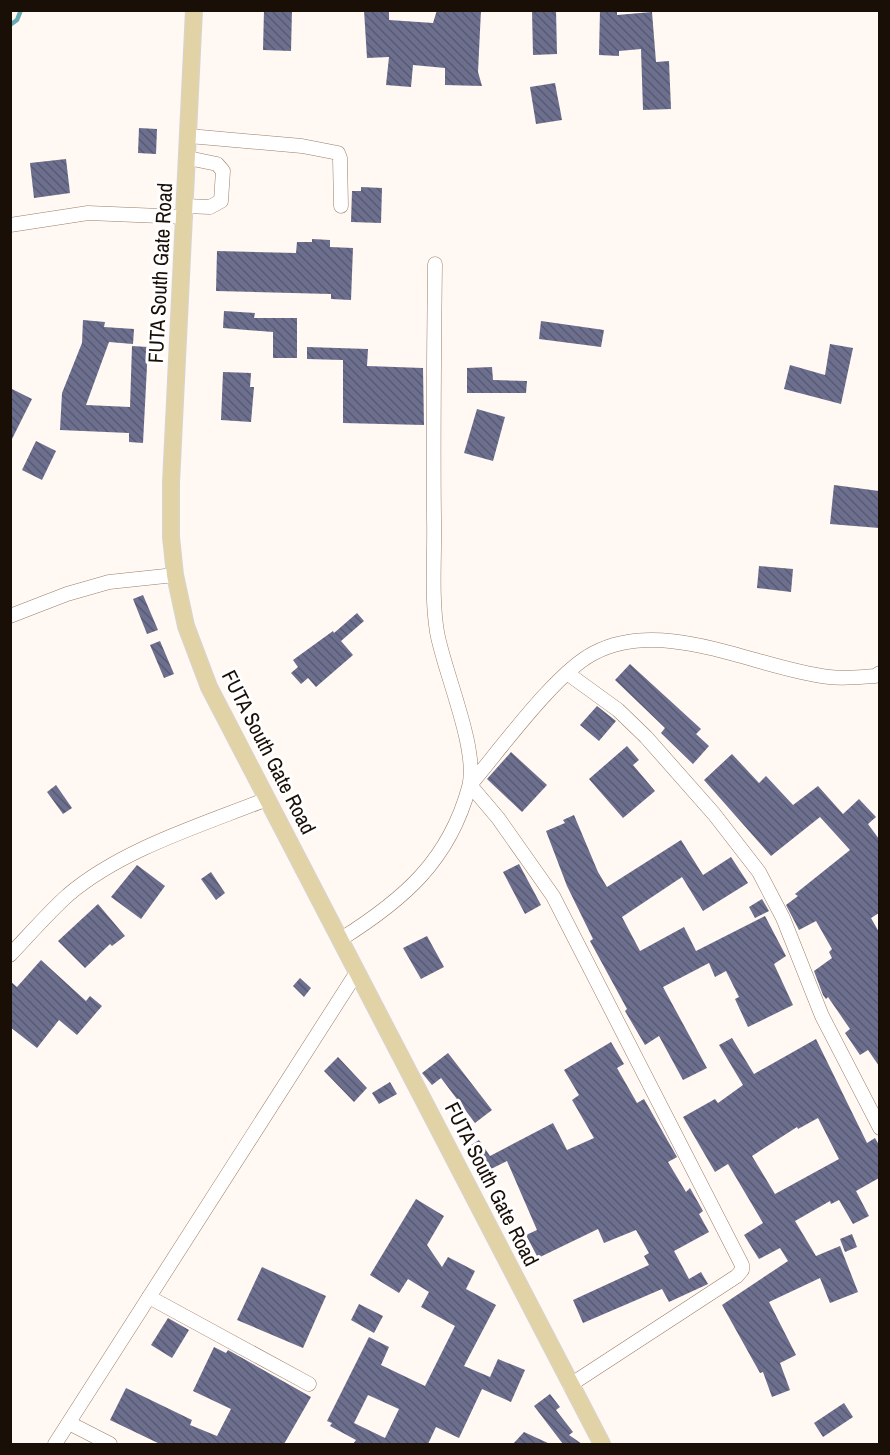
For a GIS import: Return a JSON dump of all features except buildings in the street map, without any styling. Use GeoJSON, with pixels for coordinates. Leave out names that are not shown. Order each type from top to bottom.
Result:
{"type":"FeatureCollection","features":[{"type":"Feature","properties":{"kind":"main road","name":"FUTA South Gate Road"},"geometry":{"type":"LineString","coordinates":[[194,10],[171,483],[171,537],[175,575],[186,626],[209,687],[602,1444]]}},
{"type":"Feature","properties":{"kind":"street"},"geometry":{"type":"LineString","coordinates":[[189,136],[302,146],[338,153],[341,206]]}},
{"type":"Feature","properties":{"kind":"street"},"geometry":{"type":"LineString","coordinates":[[10,225],[88,213],[185,211],[210,207],[221,201],[223,171],[217,164],[188,158]]}},
{"type":"Feature","properties":{"kind":"street"},"geometry":{"type":"LineString","coordinates":[[435,264],[433,458],[437,631],[469,753],[470,785],[498,818],[553,896],[742,1265],[742,1270],[737,1276],[570,1385]]}},
{"type":"Feature","properties":{"kind":"street"},"geometry":{"type":"LineString","coordinates":[[10,616],[67,594],[109,582],[175,575]]}},
{"type":"Feature","properties":{"kind":"street"},"geometry":{"type":"LineString","coordinates":[[341,939],[376,917],[405,894],[424,873],[441,849],[470,785],[567,673],[594,653],[622,644],[658,640],[705,647],[830,678],[879,674]]}},
{"type":"Feature","properties":{"kind":"street"},"geometry":{"type":"LineString","coordinates":[[567,673],[618,710],[646,737],[714,814],[759,872],[783,918],[822,1016],[879,1128]]}},
{"type":"Feature","properties":{"kind":"street"},"geometry":{"type":"LineString","coordinates":[[10,955],[69,894],[101,872],[151,845],[267,799]]}},
{"type":"Feature","properties":{"kind":"street"},"geometry":{"type":"LineString","coordinates":[[55,1444],[357,972]]}},
{"type":"Feature","properties":{"kind":"street"},"geometry":{"type":"LineString","coordinates":[[149,1297],[309,1384]]}},
{"type":"Feature","properties":{"kind":"street"},"geometry":{"type":"LineString","coordinates":[[69,1423],[110,1444]]}},
{"type":"Feature","properties":{"kind":"waterway"},"geometry":{"type":"LineString","coordinates":[[10,25],[17,20],[21,10]]}}]}
